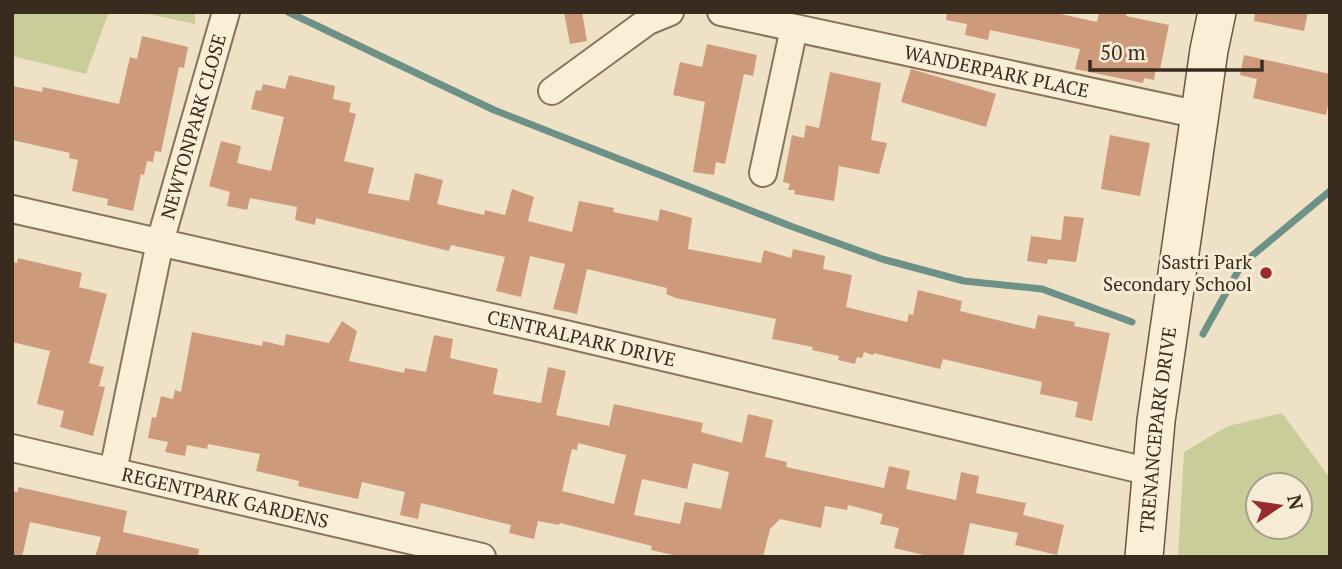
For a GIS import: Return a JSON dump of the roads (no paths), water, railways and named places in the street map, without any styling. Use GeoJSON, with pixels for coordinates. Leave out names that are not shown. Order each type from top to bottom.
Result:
{"type":"FeatureCollection","features":[{"type":"Feature","properties":{"kind":"street","name":"NEWTONPARK CLOSE"},"geometry":{"type":"LineString","coordinates":[[160,242],[226,12]]}},
{"type":"Feature","properties":{"kind":"street"},"geometry":{"type":"LineString","coordinates":[[552,90],[648,21],[670,12]]}},
{"type":"Feature","properties":{"kind":"street","name":"WANDERPARK PLACE"},"geometry":{"type":"LineString","coordinates":[[720,12],[1200,116]]}},
{"type":"Feature","properties":{"kind":"street","name":"TRENANCEPARK DRIVE"},"geometry":{"type":"LineString","coordinates":[[1144,557],[1156,421],[1217,12]]}},
{"type":"Feature","properties":{"kind":"street"},"geometry":{"type":"LineString","coordinates":[[763,173],[794,28]]}},
{"type":"Feature","properties":{"kind":"street","name":"CENTRALPARK DRIVE"},"geometry":{"type":"LineString","coordinates":[[12,209],[531,326],[1151,472]]}},
{"type":"Feature","properties":{"kind":"street","name":"REGENTPARK GARDENS"},"geometry":{"type":"LineString","coordinates":[[160,242],[113,471],[482,557]]}},
{"type":"Feature","properties":{"kind":"street"},"geometry":{"type":"LineString","coordinates":[[12,448],[113,471]]}},
{"type":"Feature","properties":{"kind":"waterway"},"geometry":{"type":"LineString","coordinates":[[288,12],[494,110],[793,227],[882,259],[964,281],[1042,289],[1132,322]]}},
{"type":"Feature","properties":{"kind":"waterway"},"geometry":{"type":"LineString","coordinates":[[1203,334],[1242,264],[1330,191]]}},
{"type":"Feature","properties":{"kind":"place","name":"Sastri Park Secondary School"},"geometry":{"type":"Point","coordinates":[1266,273]}}]}
